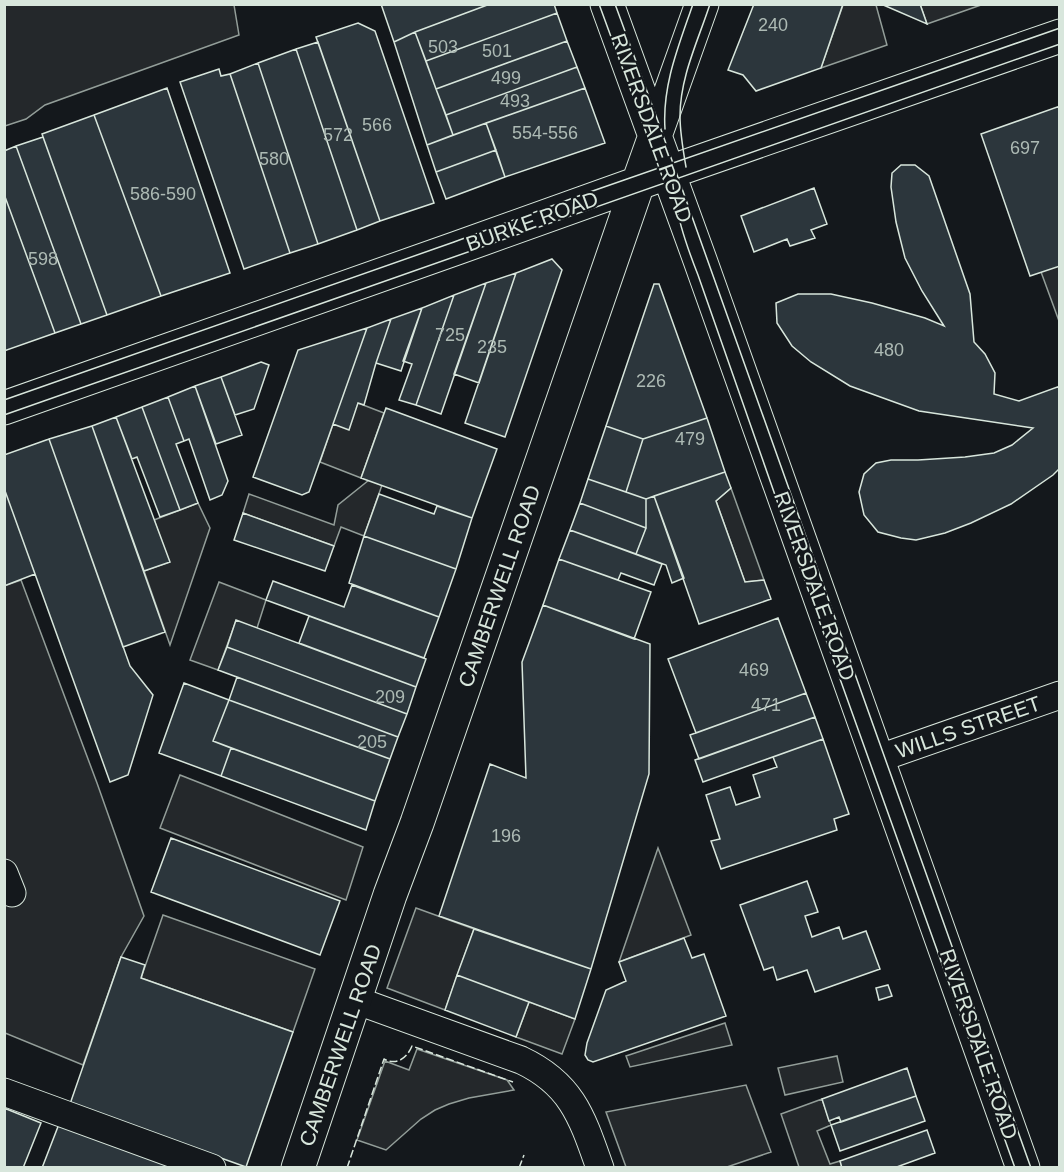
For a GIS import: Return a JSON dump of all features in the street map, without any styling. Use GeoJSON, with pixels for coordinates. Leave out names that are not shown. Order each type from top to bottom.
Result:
{"type":"FeatureCollection","features":[{"type":"Feature","properties":{"kind":"main road","name":"RIVERSDALE ROAD"},"geometry":{"type":"LineString","coordinates":[[607,4],[655,136],[653,178],[877,759],[1023,1167]]}},
{"type":"Feature","properties":{"kind":"main road"},"geometry":{"type":"LineString","coordinates":[[655,136],[702,4]]}},
{"type":"Feature","properties":{"kind":"main road","name":"BURKE ROAD"},"geometry":{"type":"LineString","coordinates":[[4,408],[1059,36]]}},
{"type":"Feature","properties":{"kind":"main road","name":"CAMBERWELL ROAD"},"geometry":{"type":"LineString","coordinates":[[298,1167],[390,895],[606,278],[653,178]]}},
{"type":"Feature","properties":{"kind":"street","name":"WILLS STREET"},"geometry":{"type":"LineString","coordinates":[[877,759],[1059,695]]}},
{"type":"Feature","properties":{"kind":"street"},"geometry":{"type":"LineString","coordinates":[[355,1000],[520,1060],[545,1073],[564,1091],[579,1113],[600,1167]]}},
{"type":"Feature","properties":{"kind":"street"},"geometry":{"type":"LineString","coordinates":[[4,1092],[212,1167]]}},
{"type":"Feature","properties":{"kind":"shaded area"},"geometry":{"type":"Polygon","coordinates":[[[920,4],[981,5],[927,24],[920,4]]]}},
{"type":"Feature","properties":{"kind":"shaded area"},"geometry":{"type":"Polygon","coordinates":[[[4,5],[234,5],[239,35],[45,105],[26,119],[5,126],[4,5]]]}},
{"type":"Feature","properties":{"kind":"shaded area"},"geometry":{"type":"Polygon","coordinates":[[[843,5],[876,5],[887,45],[821,68],[843,5]]]}},
{"type":"Feature","properties":{"kind":"shaded area"},"geometry":{"type":"Polygon","coordinates":[[[1059,253],[1059,321],[1037,261],[1059,253]]]}},
{"type":"Feature","properties":{"kind":"shaded area"},"geometry":{"type":"Polygon","coordinates":[[[358,403],[384,413],[361,478],[320,462],[333,424],[358,403]]]}},
{"type":"Feature","properties":{"kind":"shaded area"},"geometry":{"type":"Polygon","coordinates":[[[369,480],[382,485],[364,536],[341,527],[334,546],[243,513],[249,494],[334,525],[338,505],[369,480]]]}},
{"type":"Feature","properties":{"kind":"shaded area"},"geometry":{"type":"Polygon","coordinates":[[[731,488],[764,580],[745,582],[716,501],[731,488]]]}},
{"type":"Feature","properties":{"kind":"shaded area"},"geometry":{"type":"Polygon","coordinates":[[[198,503],[210,528],[170,645],[144,571],[169,562],[154,520],[198,503]]]}},
{"type":"Feature","properties":{"kind":"shaded area"},"geometry":{"type":"Polygon","coordinates":[[[21,580],[144,916],[121,957],[83,1065],[5,1033],[4,586],[21,580]]]}},
{"type":"Feature","properties":{"kind":"shaded area"},"geometry":{"type":"Polygon","coordinates":[[[219,582],[266,600],[257,628],[236,621],[218,670],[190,660],[219,582]]]}},
{"type":"Feature","properties":{"kind":"shaded area"},"geometry":{"type":"Polygon","coordinates":[[[180,775],[363,847],[346,900],[160,828],[180,775]]]}},
{"type":"Feature","properties":{"kind":"shaded area"},"geometry":{"type":"Polygon","coordinates":[[[658,848],[691,935],[619,962],[658,848]]]}},
{"type":"Feature","properties":{"kind":"shaded area"},"geometry":{"type":"Polygon","coordinates":[[[416,908],[474,929],[445,1010],[387,988],[416,908]]]}},
{"type":"Feature","properties":{"kind":"shaded area"},"geometry":{"type":"Polygon","coordinates":[[[163,915],[315,969],[293,1032],[141,978],[163,915]]]}},
{"type":"Feature","properties":{"kind":"shaded area"},"geometry":{"type":"Polygon","coordinates":[[[529,1002],[575,1019],[562,1054],[516,1037],[529,1002]]]}},
{"type":"Feature","properties":{"kind":"shaded area"},"geometry":{"type":"Polygon","coordinates":[[[725,1023],[732,1045],[630,1067],[626,1056],[725,1023]]]}},
{"type":"Feature","properties":{"kind":"shaded area"},"geometry":{"type":"Polygon","coordinates":[[[417,1049],[507,1080],[514,1090],[469,1098],[435,1110],[421,1119],[386,1150],[357,1140],[385,1061],[409,1070],[417,1049]]]}},
{"type":"Feature","properties":{"kind":"shaded area"},"geometry":{"type":"Polygon","coordinates":[[[837,1056],[843,1082],[785,1095],[778,1068],[837,1056]]]}},
{"type":"Feature","properties":{"kind":"shaded area"},"geometry":{"type":"Polygon","coordinates":[[[746,1085],[771,1152],[727,1167],[626,1167],[606,1112],[746,1085]]]}},
{"type":"Feature","properties":{"kind":"shaded area"},"geometry":{"type":"Polygon","coordinates":[[[822,1099],[831,1125],[817,1131],[830,1164],[840,1161],[842,1167],[799,1167],[781,1114],[822,1099]]]}},
{"type":"Feature","properties":{"kind":"building"},"geometry":{"type":"Polygon","coordinates":[[[381,4],[490,4],[394,42],[381,4]]]}},
{"type":"Feature","properties":{"kind":"building"},"geometry":{"type":"Polygon","coordinates":[[[490,4],[554,4],[557,13],[426,61],[415,32],[490,4]]]}},
{"type":"Feature","properties":{"kind":"building"},"geometry":{"type":"Polygon","coordinates":[[[754,4],[843,4],[821,68],[756,91],[743,75],[728,70],[754,4]]]}},
{"type":"Feature","properties":{"kind":"building"},"geometry":{"type":"Polygon","coordinates":[[[881,4],[920,4],[927,24],[881,4]]]}},
{"type":"Feature","properties":{"kind":"building"},"geometry":{"type":"Polygon","coordinates":[[[557,13],[567,41],[436,89],[426,61],[557,13]]]}},
{"type":"Feature","properties":{"kind":"building"},"geometry":{"type":"Polygon","coordinates":[[[358,23],[375,31],[434,203],[380,221],[316,37],[358,23]]]}},
{"type":"Feature","properties":{"kind":"building"},"geometry":{"type":"Polygon","coordinates":[[[415,32],[453,135],[427,145],[394,42],[415,32]]]}},
{"type":"Feature","properties":{"kind":"building"},"geometry":{"type":"Polygon","coordinates":[[[567,41],[577,67],[446,115],[436,89],[567,41]]]}},
{"type":"Feature","properties":{"kind":"building"},"geometry":{"type":"Polygon","coordinates":[[[318,42],[380,221],[357,230],[296,49],[318,42]]]}},
{"type":"Feature","properties":{"kind":"building"},"geometry":{"type":"Polygon","coordinates":[[[296,49],[357,230],[318,244],[258,63],[296,49]]]}},
{"type":"Feature","properties":{"kind":"building"},"geometry":{"type":"Polygon","coordinates":[[[258,63],[318,244],[290,253],[230,74],[258,63]]]}},
{"type":"Feature","properties":{"kind":"building"},"geometry":{"type":"Polygon","coordinates":[[[577,67],[585,88],[453,135],[446,115],[577,67]]]}},
{"type":"Feature","properties":{"kind":"building"},"geometry":{"type":"Polygon","coordinates":[[[219,69],[221,76],[230,74],[290,253],[244,269],[180,82],[219,69]]]}},
{"type":"Feature","properties":{"kind":"building"},"geometry":{"type":"Polygon","coordinates":[[[167,88],[230,273],[161,296],[94,115],[167,88]]]}},
{"type":"Feature","properties":{"kind":"building"},"geometry":{"type":"Polygon","coordinates":[[[585,88],[605,143],[505,177],[486,123],[585,88]]]}},
{"type":"Feature","properties":{"kind":"building"},"geometry":{"type":"Polygon","coordinates":[[[1060,106],[1060,266],[1030,276],[981,134],[1060,106]]]}},
{"type":"Feature","properties":{"kind":"building"},"geometry":{"type":"Polygon","coordinates":[[[94,115],[161,296],[107,315],[42,134],[94,115]]]}},
{"type":"Feature","properties":{"kind":"building"},"geometry":{"type":"Polygon","coordinates":[[[486,123],[496,150],[436,172],[427,145],[486,123]]]}},
{"type":"Feature","properties":{"kind":"building"},"geometry":{"type":"Polygon","coordinates":[[[43,137],[107,315],[81,324],[16,146],[43,137]]]}},
{"type":"Feature","properties":{"kind":"building"},"geometry":{"type":"Polygon","coordinates":[[[16,146],[81,324],[55,333],[4,194],[4,151],[16,146]]]}},
{"type":"Feature","properties":{"kind":"building"},"geometry":{"type":"Polygon","coordinates":[[[496,150],[505,177],[446,199],[436,172],[496,150]]]}},
{"type":"Feature","properties":{"kind":"building"},"geometry":{"type":"Polygon","coordinates":[[[901,165],[915,165],[929,176],[970,294],[974,342],[985,354],[995,373],[994,394],[1019,401],[1060,386],[1060,468],[1011,504],[945,533],[916,540],[878,532],[864,515],[859,492],[864,474],[876,463],[891,460],[965,457],[994,453],[1012,445],[1033,428],[919,411],[850,386],[811,362],[792,346],[777,323],[776,303],[798,294],[831,294],[925,318],[944,326],[905,258],[896,222],[891,187],[892,173],[901,165]]]}},
{"type":"Feature","properties":{"kind":"building"},"geometry":{"type":"Polygon","coordinates":[[[814,188],[827,224],[811,230],[815,238],[790,246],[787,239],[754,252],[741,216],[814,188]]]}},
{"type":"Feature","properties":{"kind":"building"},"geometry":{"type":"Polygon","coordinates":[[[4,194],[55,333],[4,351],[4,194]]]}},
{"type":"Feature","properties":{"kind":"building"},"geometry":{"type":"Polygon","coordinates":[[[552,259],[562,270],[505,437],[465,423],[516,273],[552,259]]]}},
{"type":"Feature","properties":{"kind":"building"},"geometry":{"type":"Polygon","coordinates":[[[516,273],[479,383],[454,374],[486,283],[516,273]]]}},
{"type":"Feature","properties":{"kind":"building"},"geometry":{"type":"Polygon","coordinates":[[[486,283],[441,414],[416,405],[454,295],[486,283]]]}},
{"type":"Feature","properties":{"kind":"building"},"geometry":{"type":"Polygon","coordinates":[[[654,284],[659,284],[707,418],[643,439],[606,426],[654,284]]]}},
{"type":"Feature","properties":{"kind":"building"},"geometry":{"type":"Polygon","coordinates":[[[454,295],[416,405],[399,400],[412,364],[403,361],[422,308],[454,295]]]}},
{"type":"Feature","properties":{"kind":"building"},"geometry":{"type":"Polygon","coordinates":[[[422,308],[401,371],[376,363],[391,319],[422,308]]]}},
{"type":"Feature","properties":{"kind":"building"},"geometry":{"type":"Polygon","coordinates":[[[391,319],[364,405],[358,403],[349,430],[333,424],[367,328],[391,319]]]}},
{"type":"Feature","properties":{"kind":"building"},"geometry":{"type":"Polygon","coordinates":[[[367,328],[309,492],[302,495],[253,477],[298,350],[367,328]]]}},
{"type":"Feature","properties":{"kind":"building"},"geometry":{"type":"Polygon","coordinates":[[[261,362],[269,365],[254,409],[235,415],[221,377],[261,362]]]}},
{"type":"Feature","properties":{"kind":"building"},"geometry":{"type":"Polygon","coordinates":[[[221,377],[242,435],[216,444],[195,386],[221,377]]]}},
{"type":"Feature","properties":{"kind":"building"},"geometry":{"type":"Polygon","coordinates":[[[195,386],[228,481],[222,495],[210,500],[189,439],[184,441],[168,397],[195,386]]]}},
{"type":"Feature","properties":{"kind":"building"},"geometry":{"type":"Polygon","coordinates":[[[168,397],[184,441],[176,444],[198,503],[180,510],[142,407],[168,397]]]}},
{"type":"Feature","properties":{"kind":"building"},"geometry":{"type":"Polygon","coordinates":[[[142,407],[180,510],[160,517],[137,457],[132,459],[116,417],[142,407]]]}},
{"type":"Feature","properties":{"kind":"building"},"geometry":{"type":"Polygon","coordinates":[[[386,408],[497,449],[472,518],[361,478],[386,408]]]}},
{"type":"Feature","properties":{"kind":"building"},"geometry":{"type":"Polygon","coordinates":[[[116,417],[170,562],[144,571],[92,426],[116,417]]]}},
{"type":"Feature","properties":{"kind":"building"},"geometry":{"type":"Polygon","coordinates":[[[707,418],[725,472],[646,499],[626,492],[643,439],[707,418]]]}},
{"type":"Feature","properties":{"kind":"building"},"geometry":{"type":"Polygon","coordinates":[[[92,426],[165,632],[123,647],[49,439],[92,426]]]}},
{"type":"Feature","properties":{"kind":"building"},"geometry":{"type":"Polygon","coordinates":[[[606,426],[643,439],[626,492],[588,479],[606,426]]]}},
{"type":"Feature","properties":{"kind":"building"},"geometry":{"type":"Polygon","coordinates":[[[49,439],[130,666],[153,695],[128,775],[110,782],[4,488],[4,455],[49,439]]]}},
{"type":"Feature","properties":{"kind":"building"},"geometry":{"type":"Polygon","coordinates":[[[725,472],[731,488],[716,501],[745,582],[764,580],[771,599],[699,624],[654,496],[725,472]]]}},
{"type":"Feature","properties":{"kind":"building"},"geometry":{"type":"Polygon","coordinates":[[[588,479],[646,499],[646,528],[580,503],[588,479]]]}},
{"type":"Feature","properties":{"kind":"building"},"geometry":{"type":"Polygon","coordinates":[[[4,488],[35,574],[4,586],[4,488]]]}},
{"type":"Feature","properties":{"kind":"building"},"geometry":{"type":"Polygon","coordinates":[[[379,494],[434,514],[437,506],[472,518],[456,569],[364,536],[379,494]]]}},
{"type":"Feature","properties":{"kind":"building"},"geometry":{"type":"Polygon","coordinates":[[[654,496],[684,578],[672,583],[666,565],[636,554],[646,528],[646,499],[654,496]]]}},
{"type":"Feature","properties":{"kind":"building"},"geometry":{"type":"Polygon","coordinates":[[[580,503],[646,528],[636,554],[570,530],[580,503]]]}},
{"type":"Feature","properties":{"kind":"building"},"geometry":{"type":"Polygon","coordinates":[[[243,513],[334,546],[325,571],[234,540],[243,513]]]}},
{"type":"Feature","properties":{"kind":"building"},"geometry":{"type":"Polygon","coordinates":[[[570,530],[662,564],[654,585],[621,573],[618,580],[559,559],[570,530]]]}},
{"type":"Feature","properties":{"kind":"building"},"geometry":{"type":"Polygon","coordinates":[[[364,536],[456,569],[439,617],[349,583],[364,536]]]}},
{"type":"Feature","properties":{"kind":"building"},"geometry":{"type":"Polygon","coordinates":[[[559,559],[651,592],[634,639],[543,605],[559,559]]]}},
{"type":"Feature","properties":{"kind":"building"},"geometry":{"type":"Polygon","coordinates":[[[273,581],[344,607],[352,585],[439,617],[424,658],[266,600],[273,581]]]}},
{"type":"Feature","properties":{"kind":"building"},"geometry":{"type":"Polygon","coordinates":[[[543,605],[650,644],[649,774],[591,969],[439,916],[490,764],[526,778],[522,662],[543,605]]]}},
{"type":"Feature","properties":{"kind":"building"},"geometry":{"type":"Polygon","coordinates":[[[309,616],[426,659],[416,687],[299,643],[309,616]]]}},
{"type":"Feature","properties":{"kind":"building"},"geometry":{"type":"Polygon","coordinates":[[[778,618],[806,693],[696,733],[668,659],[778,618]]]}},
{"type":"Feature","properties":{"kind":"building"},"geometry":{"type":"Polygon","coordinates":[[[236,620],[416,687],[407,714],[227,647],[236,620]]]}},
{"type":"Feature","properties":{"kind":"building"},"geometry":{"type":"Polygon","coordinates":[[[227,647],[407,714],[398,737],[218,670],[227,647]]]}},
{"type":"Feature","properties":{"kind":"building"},"geometry":{"type":"Polygon","coordinates":[[[237,677],[398,737],[390,759],[229,700],[237,677]]]}},
{"type":"Feature","properties":{"kind":"building"},"geometry":{"type":"Polygon","coordinates":[[[184,683],[229,700],[213,741],[231,748],[221,776],[159,753],[184,683]]]}},
{"type":"Feature","properties":{"kind":"building"},"geometry":{"type":"Polygon","coordinates":[[[806,693],[815,717],[699,759],[690,735],[806,693]]]}},
{"type":"Feature","properties":{"kind":"building"},"geometry":{"type":"Polygon","coordinates":[[[229,700],[390,759],[375,801],[213,741],[229,700]]]}},
{"type":"Feature","properties":{"kind":"building"},"geometry":{"type":"Polygon","coordinates":[[[815,717],[823,739],[703,782],[695,760],[815,717]]]}},
{"type":"Feature","properties":{"kind":"building"},"geometry":{"type":"Polygon","coordinates":[[[823,739],[849,814],[834,819],[837,830],[721,869],[711,841],[720,839],[706,795],[730,787],[736,805],[760,797],[753,775],[777,767],[773,757],[823,739]]]}},
{"type":"Feature","properties":{"kind":"building"},"geometry":{"type":"Polygon","coordinates":[[[231,748],[375,801],[366,830],[221,776],[231,748]]]}},
{"type":"Feature","properties":{"kind":"building"},"geometry":{"type":"Polygon","coordinates":[[[171,838],[340,901],[320,955],[151,892],[171,838]]]}},
{"type":"Feature","properties":{"kind":"building"},"geometry":{"type":"Polygon","coordinates":[[[807,881],[818,912],[805,916],[812,937],[839,927],[843,939],[866,931],[880,969],[815,992],[807,970],[777,980],[773,967],[764,970],[740,905],[807,881]]]}},
{"type":"Feature","properties":{"kind":"building"},"geometry":{"type":"Polygon","coordinates":[[[474,929],[591,969],[575,1019],[457,975],[474,929]]]}},
{"type":"Feature","properties":{"kind":"building"},"geometry":{"type":"Polygon","coordinates":[[[684,938],[692,958],[704,954],[726,1016],[593,1062],[588,1060],[585,1055],[587,1043],[606,990],[626,981],[619,962],[684,938]]]}},
{"type":"Feature","properties":{"kind":"building"},"geometry":{"type":"Polygon","coordinates":[[[121,957],[145,965],[141,978],[293,1032],[246,1167],[70,1104],[121,957]]]}},
{"type":"Feature","properties":{"kind":"building"},"geometry":{"type":"Polygon","coordinates":[[[457,975],[529,1002],[516,1037],[445,1010],[457,975]]]}},
{"type":"Feature","properties":{"kind":"building"},"geometry":{"type":"Polygon","coordinates":[[[888,985],[892,996],[879,1000],[876,988],[888,985]]]}},
{"type":"Feature","properties":{"kind":"building"},"geometry":{"type":"Polygon","coordinates":[[[907,1068],[916,1096],[841,1122],[839,1117],[829,1121],[822,1099],[907,1068]]]}},
{"type":"Feature","properties":{"kind":"building"},"geometry":{"type":"Polygon","coordinates":[[[916,1096],[925,1121],[840,1151],[831,1125],[916,1096]]]}},
{"type":"Feature","properties":{"kind":"building"},"geometry":{"type":"Polygon","coordinates":[[[4,1108],[41,1123],[23,1168],[4,1168],[4,1108]]]}},
{"type":"Feature","properties":{"kind":"building"},"geometry":{"type":"Polygon","coordinates":[[[59,1124],[176,1168],[42,1168],[59,1124]]]}},
{"type":"Feature","properties":{"kind":"building"},"geometry":{"type":"Polygon","coordinates":[[[927,1130],[935,1153],[894,1168],[842,1168],[840,1161],[927,1130]]]}},
{"type":"Feature","properties":{"kind":"tram line"},"geometry":{"type":"LineString","coordinates":[[599,4],[662,176]]}},
{"type":"Feature","properties":{"kind":"tram line"},"geometry":{"type":"LineString","coordinates":[[615,4],[1031,1168]]}},
{"type":"Feature","properties":{"kind":"tram line"},"geometry":{"type":"LineString","coordinates":[[665,129],[669,81],[693,4]]}},
{"type":"Feature","properties":{"kind":"tram line"},"geometry":{"type":"LineString","coordinates":[[686,167],[680,116],[683,87],[690,59],[710,4]]}},
{"type":"Feature","properties":{"kind":"tram line"},"geometry":{"type":"LineString","coordinates":[[4,400],[1060,28]]}},
{"type":"Feature","properties":{"kind":"tram line"},"geometry":{"type":"LineString","coordinates":[[4,415],[1060,44]]}},
{"type":"Feature","properties":{"kind":"tram line"},"geometry":{"type":"LineString","coordinates":[[672,176],[678,214],[689,251],[1015,1168]]}},
{"type":"Feature","properties":{"kind":"fence"},"geometry":{"type":"LineString","coordinates":[[347,1168],[384,1059],[393,1062],[401,1060],[412,1046],[513,1082]]}},
{"type":"Feature","properties":{"kind":"fence"},"geometry":{"type":"LineString","coordinates":[[519,1168],[524,1155]]}}]}
